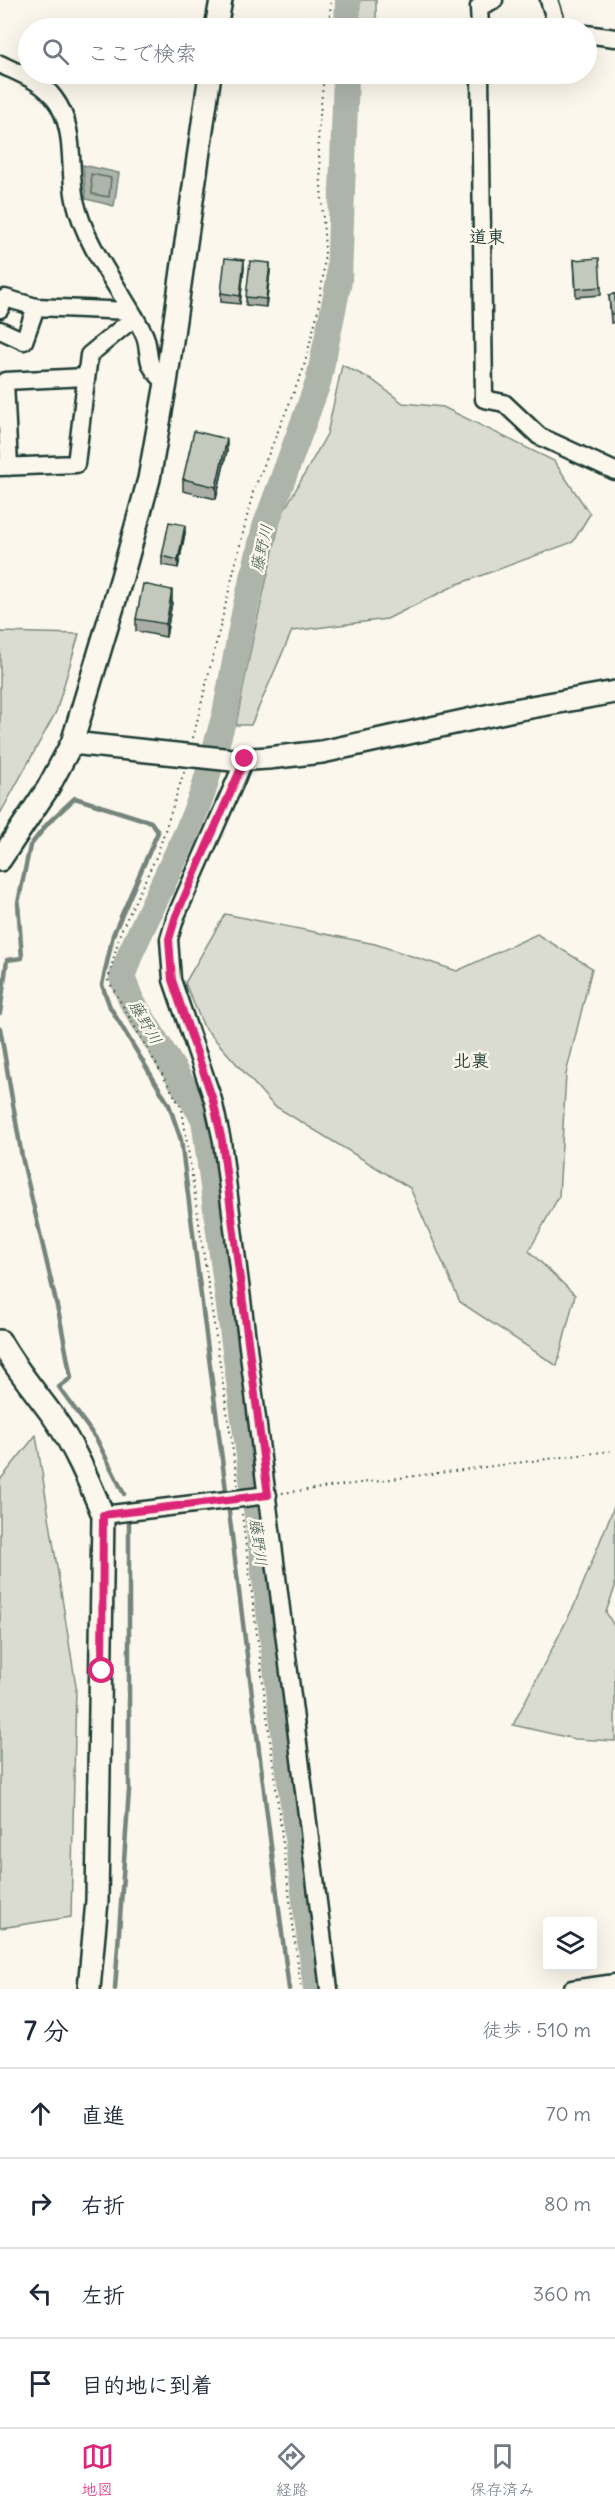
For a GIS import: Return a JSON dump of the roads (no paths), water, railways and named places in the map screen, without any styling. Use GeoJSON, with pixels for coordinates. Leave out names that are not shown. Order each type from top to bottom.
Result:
{"type":"FeatureCollection","features":[{"type":"Feature","properties":{"kind":"street"},"geometry":{"type":"LineString","coordinates":[[218,18],[221,0]]}},
{"type":"Feature","properties":{"kind":"street"},"geometry":{"type":"LineString","coordinates":[[480,18],[480,7],[494,0]]}},
{"type":"Feature","properties":{"kind":"street"},"geometry":{"type":"LineString","coordinates":[[549,0],[555,18]]}},
{"type":"Feature","properties":{"kind":"street"},"geometry":{"type":"LineString","coordinates":[[597,36],[615,38]]}},
{"type":"Feature","properties":{"kind":"street"},"geometry":{"type":"LineString","coordinates":[[0,64],[18,73]]}},
{"type":"Feature","properties":{"kind":"street"},"geometry":{"type":"LineString","coordinates":[[38,84],[54,97],[63,114],[71,142],[75,199],[85,228],[146,337],[151,366],[166,383]]}},
{"type":"Feature","properties":{"kind":"street"},"geometry":{"type":"LineString","coordinates":[[0,860],[48,788],[72,742],[149,479],[166,383],[209,84]]}},
{"type":"Feature","properties":{"kind":"street"},"geometry":{"type":"LineString","coordinates":[[480,84],[484,399],[504,403],[539,436],[615,471]]}},
{"type":"Feature","properties":{"kind":"street"},"geometry":{"type":"LineString","coordinates":[[0,309],[5,298],[36,307],[133,314]]}},
{"type":"Feature","properties":{"kind":"street"},"geometry":{"type":"LineString","coordinates":[[0,330],[24,341],[36,307]]}},
{"type":"Feature","properties":{"kind":"street"},"geometry":{"type":"LineString","coordinates":[[86,377],[5,381],[4,467],[76,464],[89,355],[133,314]]}},
{"type":"Feature","properties":{"kind":"street"},"geometry":{"type":"LineString","coordinates":[[72,742],[196,757],[238,759],[322,752],[509,711],[615,692]]}},
{"type":"Feature","properties":{"kind":"street"},"geometry":{"type":"LineString","coordinates":[[238,759],[176,916],[169,939],[168,953],[172,980],[213,1100],[222,1141],[329,1989]]}},
{"type":"Feature","properties":{"kind":"street"},"geometry":{"type":"LineString","coordinates":[[0,1341],[9,1357],[54,1418],[85,1472],[103,1515],[97,1901],[89,1989]]}},
{"type":"Feature","properties":{"kind":"street"},"geometry":{"type":"LineString","coordinates":[[103,1515],[268,1495]]}},
{"type":"Feature","properties":{"kind":"street"},"geometry":{"type":"LineString","coordinates":[[572,1989],[615,1983]]}},
{"type":"Feature","properties":{"kind":"water"},"geometry":{"type":"Polygon","coordinates":[[[83,165],[119,173],[114,206],[86,199],[83,165]]]}},
{"type":"Feature","properties":{"kind":"waterway","name":"藤野川"},"geometry":{"type":"LineString","coordinates":[[347,18],[348,0]]}},
{"type":"Feature","properties":{"kind":"waterway","name":"藤野川"},"geometry":{"type":"LineString","coordinates":[[316,1989],[258,1523],[204,1119],[131,1000],[122,977],[203,792],[225,714],[245,609],[265,527],[318,383],[339,281],[346,84]]}},
{"type":"Feature","properties":{"kind":"waterway"},"geometry":{"type":"LineString","coordinates":[[0,1013],[7,960],[22,958],[18,903],[30,846],[48,823],[75,798],[151,822],[158,832],[113,935],[102,985],[110,1007],[169,1105],[181,1140],[226,1490]]}},
{"type":"Feature","properties":{"kind":"waterway"},"geometry":{"type":"LineString","coordinates":[[0,1028],[22,1157],[60,1319],[71,1378],[59,1387],[97,1440],[124,1494]]}},
{"type":"Feature","properties":{"kind":"waterway"},"geometry":{"type":"LineString","coordinates":[[228,1504],[289,1989]]}},
{"type":"Feature","properties":{"kind":"waterway"},"geometry":{"type":"LineString","coordinates":[[115,1989],[129,1790],[129,1518]]}},
{"type":"Feature","properties":{"kind":"district","name":"道東"},"geometry":{"type":"Point","coordinates":[487,237]}},
{"type":"Feature","properties":{"kind":"district","name":"北裏"},"geometry":{"type":"Point","coordinates":[471,1061]}}]}
